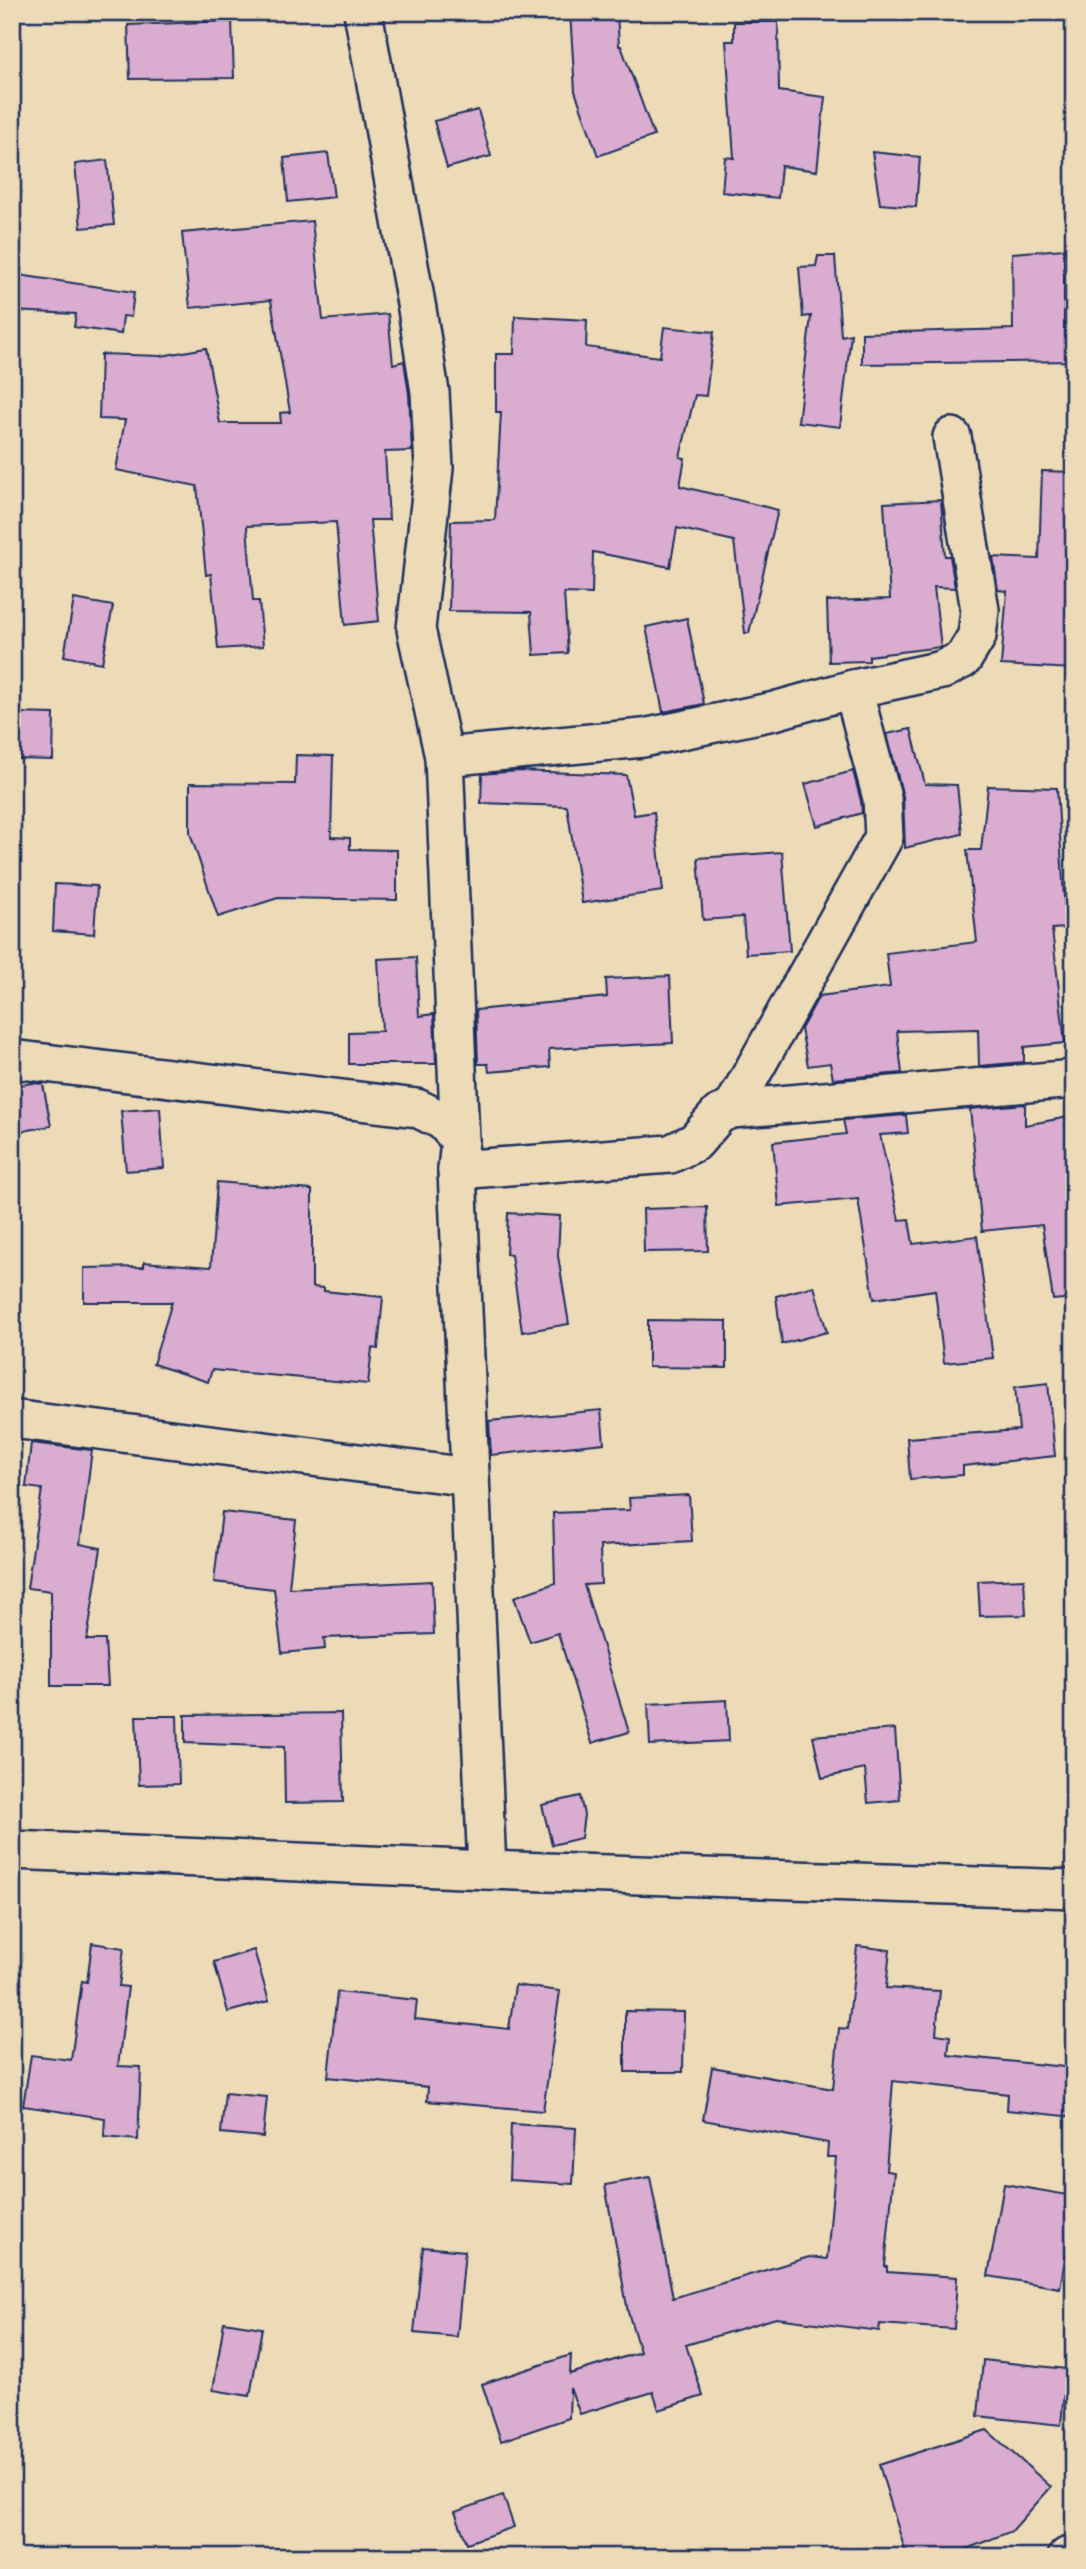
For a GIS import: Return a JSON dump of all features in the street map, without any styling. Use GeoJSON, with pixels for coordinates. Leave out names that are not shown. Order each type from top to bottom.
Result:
{"type":"FeatureCollection","features":[{"type":"Feature","properties":{"kind":"street"},"geometry":{"type":"LineString","coordinates":[[363,12],[430,392],[434,468],[416,629],[444,757],[469,1477],[487,1870]]}},
{"type":"Feature","properties":{"kind":"street"},"geometry":{"type":"LineString","coordinates":[[444,757],[643,738],[774,711],[853,689],[942,670],[963,659],[977,636],[980,610],[953,437]]}},
{"type":"Feature","properties":{"kind":"street"},"geometry":{"type":"LineString","coordinates":[[732,1109],[884,837],[882,798],[853,689]]}},
{"type":"Feature","properties":{"kind":"street"},"geometry":{"type":"LineString","coordinates":[[12,1059],[417,1108],[443,1121],[458,1155]]}},
{"type":"Feature","properties":{"kind":"street"},"geometry":{"type":"LineString","coordinates":[[458,1155],[670,1154],[695,1142],[719,1114],[732,1109],[1074,1079]]}},
{"type":"Feature","properties":{"kind":"street"},"geometry":{"type":"LineString","coordinates":[[12,1419],[469,1477]]}},
{"type":"Feature","properties":{"kind":"street"},"geometry":{"type":"LineString","coordinates":[[12,1850],[487,1870],[1074,1889]]}},
{"type":"Feature","properties":{"kind":"street"},"geometry":{"type":"LineString","coordinates":[[1067,2557],[1074,2555]]}},
{"type":"Feature","properties":{"kind":"building"},"geometry":{"type":"Polygon","coordinates":[[[570,12],[617,12],[619,46],[654,136],[598,156],[575,91],[570,12]]]}},
{"type":"Feature","properties":{"kind":"building"},"geometry":{"type":"Polygon","coordinates":[[[232,21],[234,78],[130,79],[128,25],[232,21]]]}},
{"type":"Feature","properties":{"kind":"building"},"geometry":{"type":"Polygon","coordinates":[[[734,22],[778,22],[779,91],[825,97],[817,171],[781,166],[778,198],[722,192],[725,157],[734,158],[726,41],[734,41],[734,22]]]}},
{"type":"Feature","properties":{"kind":"building"},"geometry":{"type":"Polygon","coordinates":[[[478,110],[491,156],[447,168],[434,121],[478,110]]]}},
{"type":"Feature","properties":{"kind":"building"},"geometry":{"type":"Polygon","coordinates":[[[872,152],[920,157],[916,207],[880,204],[872,152]]]}},
{"type":"Feature","properties":{"kind":"building"},"geometry":{"type":"Polygon","coordinates":[[[328,153],[334,197],[288,202],[284,158],[328,153]]]}},
{"type":"Feature","properties":{"kind":"building"},"geometry":{"type":"Polygon","coordinates":[[[107,160],[114,225],[81,228],[75,164],[107,160]]]}},
{"type":"Feature","properties":{"kind":"building"},"geometry":{"type":"Polygon","coordinates":[[[312,221],[323,320],[388,314],[393,364],[404,361],[412,451],[385,452],[389,520],[370,520],[379,621],[345,625],[336,522],[247,526],[253,601],[259,601],[263,646],[218,649],[211,574],[206,575],[197,486],[116,470],[125,420],[99,419],[101,354],[161,356],[206,348],[220,423],[281,423],[280,413],[290,412],[271,300],[190,308],[182,233],[312,221]]]}},
{"type":"Feature","properties":{"kind":"building"},"geometry":{"type":"Polygon","coordinates":[[[1064,249],[1064,328],[1074,328],[1074,361],[862,364],[862,333],[1013,329],[1012,253],[1064,249]]]}},
{"type":"Feature","properties":{"kind":"building"},"geometry":{"type":"Polygon","coordinates":[[[818,256],[835,256],[841,336],[851,334],[840,427],[798,422],[811,316],[803,317],[799,267],[816,266],[818,256]]]}},
{"type":"Feature","properties":{"kind":"building"},"geometry":{"type":"Polygon","coordinates":[[[12,274],[134,292],[131,317],[123,316],[121,334],[74,327],[76,314],[12,311],[12,274]]]}},
{"type":"Feature","properties":{"kind":"building"},"geometry":{"type":"Polygon","coordinates":[[[515,316],[587,320],[586,347],[660,357],[664,327],[714,332],[706,396],[695,395],[680,457],[685,458],[680,486],[778,510],[749,633],[745,633],[734,541],[677,528],[670,567],[593,552],[592,594],[564,593],[568,653],[534,655],[531,612],[449,611],[451,521],[495,520],[501,412],[496,412],[496,354],[514,354],[515,316]]]}},
{"type":"Feature","properties":{"kind":"building"},"geometry":{"type":"Polygon","coordinates":[[[1042,471],[1074,472],[1074,669],[1001,665],[1007,591],[998,590],[993,557],[1039,559],[1042,471]]]}},
{"type":"Feature","properties":{"kind":"building"},"geometry":{"type":"Polygon","coordinates":[[[941,500],[945,556],[950,556],[955,588],[934,587],[941,647],[869,656],[869,661],[829,662],[827,601],[890,599],[884,503],[941,500]]]}},
{"type":"Feature","properties":{"kind":"building"},"geometry":{"type":"Polygon","coordinates":[[[74,599],[113,606],[102,663],[64,656],[74,599]]]}},
{"type":"Feature","properties":{"kind":"building"},"geometry":{"type":"Polygon","coordinates":[[[687,618],[704,704],[663,712],[646,627],[687,618]]]}},
{"type":"Feature","properties":{"kind":"building"},"geometry":{"type":"Polygon","coordinates":[[[15,713],[54,714],[53,760],[15,759],[15,713]]]}},
{"type":"Feature","properties":{"kind":"building"},"geometry":{"type":"Polygon","coordinates":[[[911,729],[925,784],[957,785],[962,834],[905,848],[903,797],[887,734],[911,729]]]}},
{"type":"Feature","properties":{"kind":"building"},"geometry":{"type":"Polygon","coordinates":[[[296,755],[333,756],[331,837],[350,838],[350,849],[397,850],[397,900],[278,898],[218,917],[190,833],[190,783],[295,784],[296,755]]]}},
{"type":"Feature","properties":{"kind":"building"},"geometry":{"type":"Polygon","coordinates":[[[519,771],[626,775],[634,815],[654,812],[663,891],[582,903],[567,806],[481,803],[482,774],[519,771]]]}},
{"type":"Feature","properties":{"kind":"building"},"geometry":{"type":"Polygon","coordinates":[[[853,771],[862,813],[817,826],[805,784],[853,771]]]}},
{"type":"Feature","properties":{"kind":"building"},"geometry":{"type":"Polygon","coordinates":[[[988,786],[1057,788],[1066,928],[1052,929],[1065,1043],[1024,1047],[1024,1062],[979,1066],[978,1029],[897,1031],[902,1073],[833,1079],[830,1063],[808,1066],[801,1029],[819,996],[890,987],[886,953],[977,942],[967,850],[981,850],[988,786]]]}},
{"type":"Feature","properties":{"kind":"building"},"geometry":{"type":"Polygon","coordinates":[[[782,852],[790,951],[746,954],[743,917],[703,920],[698,858],[782,852]]]}},
{"type":"Feature","properties":{"kind":"building"},"geometry":{"type":"Polygon","coordinates":[[[55,884],[97,886],[94,934],[53,931],[55,884]]]}},
{"type":"Feature","properties":{"kind":"building"},"geometry":{"type":"Polygon","coordinates":[[[416,957],[419,1016],[434,1014],[436,1064],[349,1064],[349,1032],[382,1031],[378,959],[416,957]]]}},
{"type":"Feature","properties":{"kind":"building"},"geometry":{"type":"Polygon","coordinates":[[[670,976],[673,1043],[549,1049],[550,1067],[489,1072],[488,1064],[478,1064],[476,1010],[607,997],[606,979],[670,976]]]}},
{"type":"Feature","properties":{"kind":"building"},"geometry":{"type":"Polygon","coordinates":[[[43,1084],[51,1126],[12,1133],[12,1086],[43,1084]]]}},
{"type":"Feature","properties":{"kind":"building"},"geometry":{"type":"Polygon","coordinates":[[[1025,1104],[1025,1125],[1074,1116],[1074,1298],[1053,1300],[1042,1225],[982,1231],[970,1109],[1025,1104]]]}},
{"type":"Feature","properties":{"kind":"building"},"geometry":{"type":"Polygon","coordinates":[[[160,1108],[164,1168],[126,1171],[121,1111],[160,1108]]]}},
{"type":"Feature","properties":{"kind":"building"},"geometry":{"type":"Polygon","coordinates":[[[906,1115],[908,1133],[880,1135],[899,1220],[909,1219],[913,1244],[977,1236],[993,1358],[944,1363],[935,1290],[874,1299],[858,1199],[779,1206],[773,1142],[846,1134],[843,1120],[906,1115]]]}},
{"type":"Feature","properties":{"kind":"building"},"geometry":{"type":"Polygon","coordinates":[[[217,1182],[312,1190],[312,1287],[324,1288],[324,1291],[383,1297],[378,1349],[372,1348],[368,1384],[212,1370],[208,1382],[153,1364],[172,1302],[84,1302],[84,1268],[144,1267],[144,1262],[211,1267],[217,1182]]]}},
{"type":"Feature","properties":{"kind":"building"},"geometry":{"type":"Polygon","coordinates":[[[707,1207],[708,1251],[644,1252],[643,1209],[707,1207]]]}},
{"type":"Feature","properties":{"kind":"building"},"geometry":{"type":"Polygon","coordinates":[[[508,1213],[560,1216],[558,1256],[569,1324],[522,1332],[511,1255],[506,1254],[508,1213]]]}},
{"type":"Feature","properties":{"kind":"building"},"geometry":{"type":"Polygon","coordinates":[[[814,1286],[827,1332],[782,1344],[776,1296],[814,1286]]]}},
{"type":"Feature","properties":{"kind":"building"},"geometry":{"type":"Polygon","coordinates":[[[648,1320],[727,1321],[727,1368],[648,1367],[648,1320]]]}},
{"type":"Feature","properties":{"kind":"building"},"geometry":{"type":"Polygon","coordinates":[[[1048,1383],[1055,1456],[963,1466],[963,1475],[910,1479],[907,1438],[1019,1430],[1015,1387],[1048,1383]]]}},
{"type":"Feature","properties":{"kind":"building"},"geometry":{"type":"Polygon","coordinates":[[[601,1410],[604,1443],[491,1455],[489,1421],[601,1410]]]}},
{"type":"Feature","properties":{"kind":"building"},"geometry":{"type":"Polygon","coordinates":[[[31,1443],[92,1450],[80,1544],[101,1548],[87,1640],[105,1640],[108,1686],[51,1686],[51,1591],[27,1588],[42,1489],[26,1487],[31,1443]]]}},
{"type":"Feature","properties":{"kind":"building"},"geometry":{"type":"Polygon","coordinates":[[[689,1495],[692,1541],[600,1546],[601,1584],[584,1585],[629,1732],[592,1743],[558,1633],[530,1642],[514,1597],[555,1583],[553,1513],[630,1510],[629,1498],[689,1495]]]}},
{"type":"Feature","properties":{"kind":"building"},"geometry":{"type":"Polygon","coordinates":[[[222,1512],[296,1520],[289,1588],[432,1581],[434,1634],[324,1638],[325,1649],[282,1653],[274,1589],[214,1582],[222,1512]]]}},
{"type":"Feature","properties":{"kind":"building"},"geometry":{"type":"Polygon","coordinates":[[[1024,1579],[1026,1615],[980,1616],[978,1581],[1024,1579]]]}},
{"type":"Feature","properties":{"kind":"building"},"geometry":{"type":"Polygon","coordinates":[[[727,1700],[729,1741],[650,1745],[648,1704],[727,1700]]]}},
{"type":"Feature","properties":{"kind":"building"},"geometry":{"type":"Polygon","coordinates":[[[341,1713],[343,1802],[285,1803],[284,1747],[185,1743],[185,1715],[341,1713]]]}},
{"type":"Feature","properties":{"kind":"building"},"geometry":{"type":"Polygon","coordinates":[[[136,1716],[177,1716],[179,1784],[139,1785],[136,1716]]]}},
{"type":"Feature","properties":{"kind":"building"},"geometry":{"type":"Polygon","coordinates":[[[895,1729],[900,1800],[868,1803],[865,1769],[822,1778],[813,1736],[895,1729]]]}},
{"type":"Feature","properties":{"kind":"building"},"geometry":{"type":"Polygon","coordinates":[[[580,1796],[584,1815],[581,1838],[552,1845],[542,1805],[580,1796]]]}},
{"type":"Feature","properties":{"kind":"building"},"geometry":{"type":"Polygon","coordinates":[[[92,1943],[124,1948],[119,1986],[128,1987],[118,2066],[141,2067],[138,2140],[104,2137],[105,2118],[23,2106],[31,2055],[71,2060],[82,1981],[87,1982],[92,1943]]]}},
{"type":"Feature","properties":{"kind":"building"},"geometry":{"type":"Polygon","coordinates":[[[857,1946],[890,1950],[886,1988],[940,1991],[936,2034],[950,2036],[948,2055],[1074,2068],[1074,2117],[1007,2110],[1008,2094],[893,2081],[886,2171],[894,2172],[885,2266],[887,2272],[957,2277],[954,2329],[880,2324],[879,2331],[776,2318],[686,2345],[703,2396],[659,2410],[653,2392],[580,2414],[570,2388],[569,2418],[501,2441],[482,2384],[571,2355],[570,2374],[640,2352],[628,2312],[605,2185],[650,2177],[673,2298],[809,2257],[827,2259],[836,2157],[827,2157],[828,2143],[703,2120],[712,2067],[833,2089],[839,2028],[848,2029],[857,1946]]]}},
{"type":"Feature","properties":{"kind":"building"},"geometry":{"type":"Polygon","coordinates":[[[254,1950],[269,2001],[228,2012],[214,1962],[254,1950]]]}},
{"type":"Feature","properties":{"kind":"building"},"geometry":{"type":"Polygon","coordinates":[[[515,1985],[560,1991],[543,2111],[427,2101],[428,2087],[328,2077],[337,1992],[417,2000],[415,2019],[509,2029],[515,1985]]]}},
{"type":"Feature","properties":{"kind":"building"},"geometry":{"type":"Polygon","coordinates":[[[625,2011],[684,2012],[683,2072],[625,2072],[625,2011]]]}},
{"type":"Feature","properties":{"kind":"building"},"geometry":{"type":"Polygon","coordinates":[[[225,2093],[267,2097],[263,2137],[221,2133],[225,2093]]]}},
{"type":"Feature","properties":{"kind":"building"},"geometry":{"type":"Polygon","coordinates":[[[511,2124],[576,2128],[573,2184],[509,2180],[511,2124]]]}},
{"type":"Feature","properties":{"kind":"building"},"geometry":{"type":"Polygon","coordinates":[[[1004,2184],[1074,2196],[1060,2288],[988,2276],[1004,2184]]]}},
{"type":"Feature","properties":{"kind":"building"},"geometry":{"type":"Polygon","coordinates":[[[423,2247],[465,2251],[457,2337],[414,2333],[423,2247]]]}},
{"type":"Feature","properties":{"kind":"building"},"geometry":{"type":"Polygon","coordinates":[[[224,2322],[262,2328],[250,2396],[213,2390],[224,2322]]]}},
{"type":"Feature","properties":{"kind":"building"},"geometry":{"type":"Polygon","coordinates":[[[983,2360],[1066,2369],[1061,2425],[978,2416],[983,2360]]]}},
{"type":"Feature","properties":{"kind":"building"},"geometry":{"type":"Polygon","coordinates":[[[987,2430],[1051,2487],[1012,2531],[946,2557],[907,2557],[879,2465],[987,2430]]]}},
{"type":"Feature","properties":{"kind":"building"},"geometry":{"type":"Polygon","coordinates":[[[503,2495],[514,2527],[467,2543],[455,2512],[503,2495]]]}}]}
